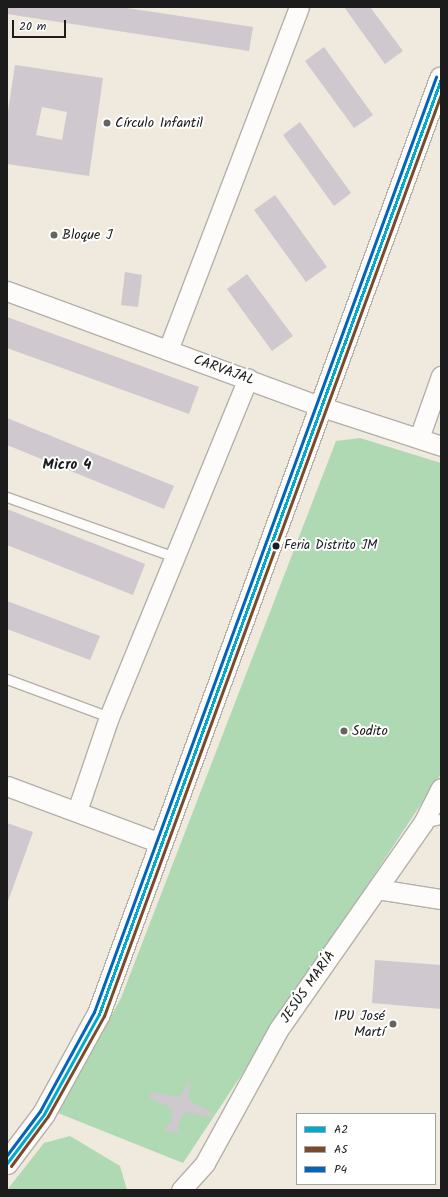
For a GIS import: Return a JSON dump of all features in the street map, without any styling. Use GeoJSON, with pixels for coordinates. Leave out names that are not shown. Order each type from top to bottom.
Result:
{"type":"FeatureCollection","features":[{"type":"Feature","properties":{"kind":"main road"},"geometry":{"type":"LineString","coordinates":[[7,1164],[44,1114],[99,1014],[441,79]]}},
{"type":"Feature","properties":{"kind":"street"},"geometry":{"type":"LineString","coordinates":[[168,350],[299,7]]}},
{"type":"Feature","properties":{"kind":"street","name":"CARVAJAL"},"geometry":{"type":"LineString","coordinates":[[7,291],[248,378],[322,407],[441,446]]}},
{"type":"Feature","properties":{"kind":"street"},"geometry":{"type":"LineString","coordinates":[[419,438],[441,376]]}},
{"type":"Feature","properties":{"kind":"street"},"geometry":{"type":"LineString","coordinates":[[77,811],[110,718],[248,378]]}},
{"type":"Feature","properties":{"kind":"street"},"geometry":{"type":"LineString","coordinates":[[7,786],[77,811],[160,844]]}},
{"type":"Feature","properties":{"kind":"street","name":"JESÚS MARÍA"},"geometry":{"type":"LineString","coordinates":[[180,1190],[204,1164],[278,1030],[377,889],[432,821],[441,788]]}},
{"type":"Feature","properties":{"kind":"street"},"geometry":{"type":"LineString","coordinates":[[377,889],[441,899]]}},
{"type":"Feature","properties":{"kind":"lane"},"geometry":{"type":"LineString","coordinates":[[7,497],[175,557]]}},
{"type":"Feature","properties":{"kind":"lane"},"geometry":{"type":"LineString","coordinates":[[7,679],[110,718]]}},
{"type":"Feature","properties":{"kind":"green space"},"geometry":{"type":"Polygon","coordinates":[[[360,438],[441,463],[441,774],[183,1163],[58,1113],[121,998],[336,441],[360,438]]]}},
{"type":"Feature","properties":{"kind":"green space"},"geometry":{"type":"Polygon","coordinates":[[[70,1136],[120,1166],[127,1190],[7,1190],[44,1143],[70,1136]]]}},
{"type":"Feature","properties":{"kind":"building"},"geometry":{"type":"Polygon","coordinates":[[[8,7],[120,7],[253,27],[249,51],[7,14],[8,7]]]}},
{"type":"Feature","properties":{"kind":"building"},"geometry":{"type":"Polygon","coordinates":[[[344,7],[370,7],[403,51],[385,64],[344,7]]]}},
{"type":"Feature","properties":{"kind":"building"},"geometry":{"type":"Polygon","coordinates":[[[324,47],[373,115],[354,128],[305,61],[324,47]]]}},
{"type":"Feature","properties":{"kind":"building"},"geometry":{"type":"Polygon","coordinates":[[[15,65],[103,78],[89,176],[7,164],[7,118],[15,65]],[[42,107],[36,135],[62,140],[67,112],[42,107]]]}},
{"type":"Feature","properties":{"kind":"building"},"geometry":{"type":"Polygon","coordinates":[[[300,122],[351,193],[334,206],[283,135],[300,122]]]}},
{"type":"Feature","properties":{"kind":"building"},"geometry":{"type":"Polygon","coordinates":[[[275,195],[327,267],[306,282],[254,210],[275,195]]]}},
{"type":"Feature","properties":{"kind":"building"},"geometry":{"type":"Polygon","coordinates":[[[125,272],[142,275],[138,307],[121,305],[125,272]]]}},
{"type":"Feature","properties":{"kind":"building"},"geometry":{"type":"Polygon","coordinates":[[[247,274],[293,336],[272,351],[227,289],[247,274]]]}},
{"type":"Feature","properties":{"kind":"building"},"geometry":{"type":"Polygon","coordinates":[[[7,317],[199,387],[189,414],[7,348],[7,317]]]}},
{"type":"Feature","properties":{"kind":"building"},"geometry":{"type":"Polygon","coordinates":[[[7,418],[174,486],[164,509],[7,445],[7,418]]]}},
{"type":"Feature","properties":{"kind":"building"},"geometry":{"type":"Polygon","coordinates":[[[7,509],[145,564],[133,595],[7,545],[7,509]]]}},
{"type":"Feature","properties":{"kind":"building"},"geometry":{"type":"Polygon","coordinates":[[[7,601],[100,636],[90,660],[7,629],[7,601]]]}},
{"type":"Feature","properties":{"kind":"building"},"geometry":{"type":"Polygon","coordinates":[[[7,823],[33,832],[7,904],[7,823]]]}},
{"type":"Feature","properties":{"kind":"building"},"geometry":{"type":"Polygon","coordinates":[[[375,960],[441,965],[441,1009],[372,1003],[375,960]]]}},
{"type":"Feature","properties":{"kind":"building"},"geometry":{"type":"Polygon","coordinates":[[[190,1078],[188,1100],[212,1113],[210,1117],[185,1112],[177,1126],[180,1134],[162,1129],[171,1124],[172,1108],[149,1098],[151,1092],[180,1097],[190,1078]]]}},
{"type":"Feature","properties":{"kind":"transit line","name":"P4"},"geometry":{"type":"LineString","coordinates":[[7,1155],[40,1111],[94,1012],[436,77]]}},
{"type":"Feature","properties":{"kind":"transit line","name":"A2"},"geometry":{"type":"LineString","coordinates":[[7,1163],[44,1114],[99,1014],[441,79]]}},
{"type":"Feature","properties":{"kind":"transit line","name":"A5"},"geometry":{"type":"LineString","coordinates":[[11,1166],[48,1116],[104,1016],[441,94]]}},
{"type":"Feature","properties":{"kind":"place","name":"Círculo Infantil"},"geometry":{"type":"Point","coordinates":[107,123]}},
{"type":"Feature","properties":{"kind":"place","name":"Bloque J"},"geometry":{"type":"Point","coordinates":[54,235]}},
{"type":"Feature","properties":{"kind":"place","name":"Feria Distrito JM"},"geometry":{"type":"Point","coordinates":[276,546]}},
{"type":"Feature","properties":{"kind":"place","name":"Sodito"},"geometry":{"type":"Point","coordinates":[344,731]}},
{"type":"Feature","properties":{"kind":"place","name":"IPU José Martí"},"geometry":{"type":"Point","coordinates":[393,1024]}},
{"type":"Feature","properties":{"kind":"district","name":"Micro 4"},"geometry":{"type":"Point","coordinates":[67,466]}}]}
